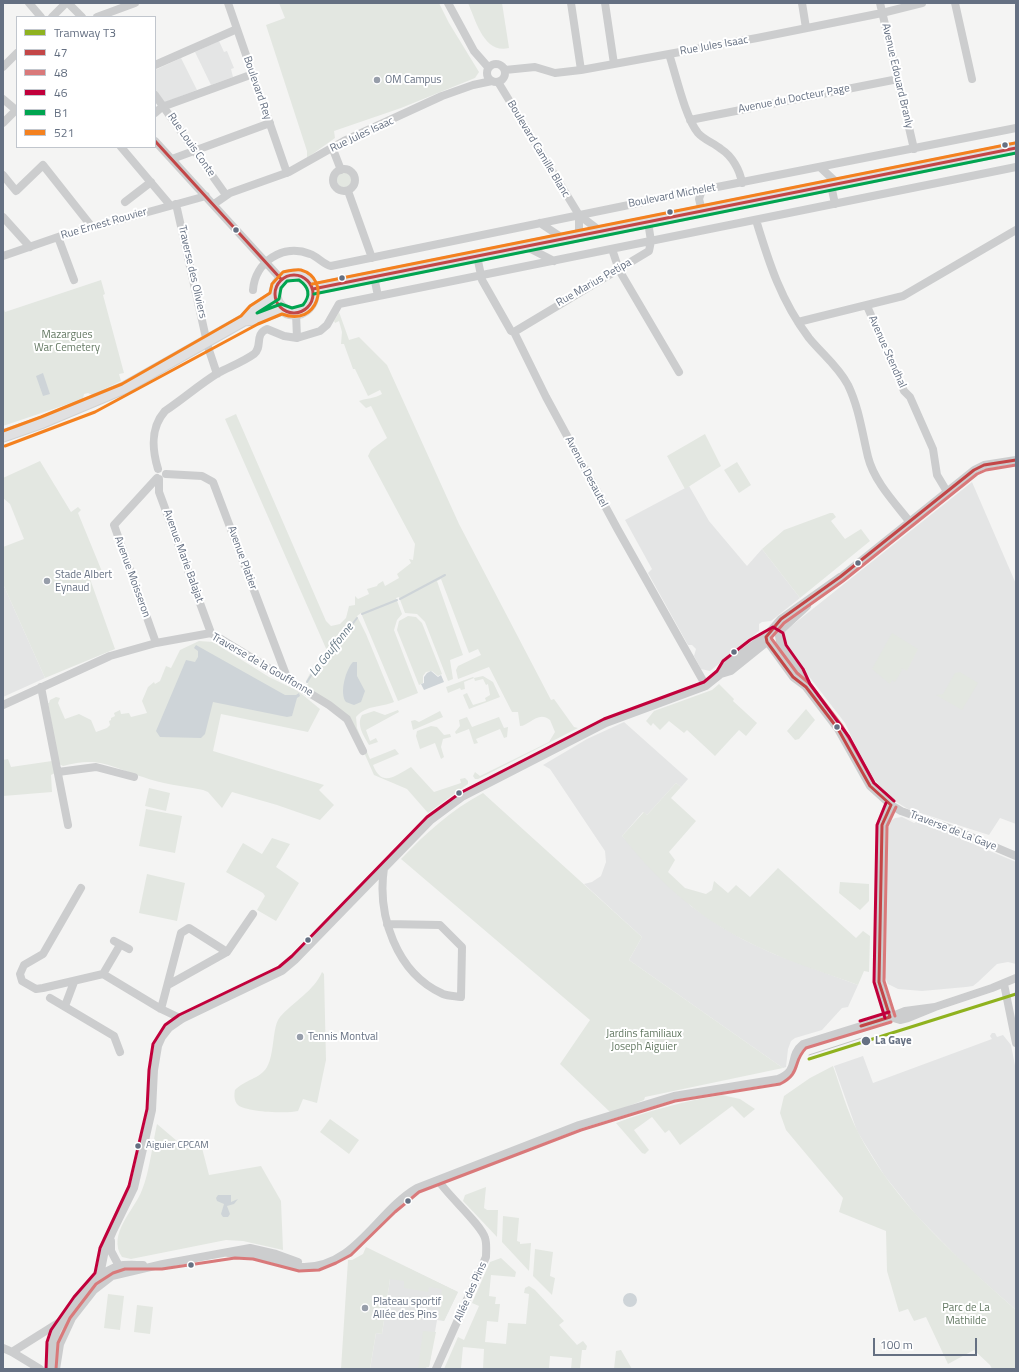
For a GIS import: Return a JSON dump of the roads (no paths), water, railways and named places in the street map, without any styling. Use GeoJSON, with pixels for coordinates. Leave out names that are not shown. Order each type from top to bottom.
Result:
{"type":"FeatureCollection","features":[{"type":"Feature","properties":{"kind":"main road","name":"Boulevard Michelet"},"geometry":{"type":"LineString","coordinates":[[313,289],[1016,148]]}},
{"type":"Feature","properties":{"kind":"main road"},"geometry":{"type":"LineString","coordinates":[[244,320],[256,319],[282,309],[296,313],[308,307],[312,302],[313,289],[308,280],[300,275],[290,275],[281,279],[276,286],[275,296],[282,309]]}},
{"type":"Feature","properties":{"kind":"main road"},"geometry":{"type":"LineString","coordinates":[[3,436],[44,422],[124,388],[244,320],[253,310],[275,296]]}},
{"type":"Feature","properties":{"kind":"street"},"geometry":{"type":"LineString","coordinates":[[29,3],[40,16]]}},
{"type":"Feature","properties":{"kind":"street"},"geometry":{"type":"LineString","coordinates":[[53,16],[67,3],[81,16]]}},
{"type":"Feature","properties":{"kind":"street"},"geometry":{"type":"LineString","coordinates":[[100,16],[135,3]]}},
{"type":"Feature","properties":{"kind":"street","name":"Boulevard Rey"},"geometry":{"type":"LineString","coordinates":[[228,3],[287,173]]}},
{"type":"Feature","properties":{"kind":"street"},"geometry":{"type":"LineString","coordinates":[[448,3],[474,51],[488,67],[487,77],[495,82],[503,79],[505,70],[497,64],[488,67]]}},
{"type":"Feature","properties":{"kind":"street"},"geometry":{"type":"LineString","coordinates":[[571,3],[581,70]]}},
{"type":"Feature","properties":{"kind":"street"},"geometry":{"type":"LineString","coordinates":[[605,3],[614,64]]}},
{"type":"Feature","properties":{"kind":"street"},"geometry":{"type":"LineString","coordinates":[[802,3],[806,28]]}},
{"type":"Feature","properties":{"kind":"street","name":"Avenue Edouard Branly"},"geometry":{"type":"LineString","coordinates":[[880,3],[914,149]]}},
{"type":"Feature","properties":{"kind":"street","name":"Rue Jules Isaac"},"geometry":{"type":"LineString","coordinates":[[505,70],[530,68],[555,73],[581,70],[806,28],[882,13],[922,3]]}},
{"type":"Feature","properties":{"kind":"street"},"geometry":{"type":"LineString","coordinates":[[955,3],[972,79]]}},
{"type":"Feature","properties":{"kind":"street"},"geometry":{"type":"LineString","coordinates":[[156,65],[237,29]]}},
{"type":"Feature","properties":{"kind":"street"},"geometry":{"type":"LineString","coordinates":[[3,67],[16,54]]}},
{"type":"Feature","properties":{"kind":"street"},"geometry":{"type":"LineString","coordinates":[[669,54],[690,120],[699,133],[723,149],[732,159],[738,169],[742,182]]}},
{"type":"Feature","properties":{"kind":"street"},"geometry":{"type":"LineString","coordinates":[[156,112],[164,106],[252,74]]}},
{"type":"Feature","properties":{"kind":"street","name":"Avenue du Docteur Page"},"geometry":{"type":"LineString","coordinates":[[690,120],[898,79]]}},
{"type":"Feature","properties":{"kind":"street","name":"Rue Jules Isaac"},"geometry":{"type":"LineString","coordinates":[[214,204],[226,195],[287,173],[344,141],[442,96],[473,85],[495,82]]}},
{"type":"Feature","properties":{"kind":"street","name":"Boulevard Camille Blanc"},"geometry":{"type":"LineString","coordinates":[[495,82],[579,215],[600,231]]}},
{"type":"Feature","properties":{"kind":"street","name":"Rue Louis Conte"},"geometry":{"type":"LineString","coordinates":[[156,96],[226,195]]}},
{"type":"Feature","properties":{"kind":"street"},"geometry":{"type":"LineString","coordinates":[[3,99],[16,110],[3,123]]}},
{"type":"Feature","properties":{"kind":"street"},"geometry":{"type":"LineString","coordinates":[[172,159],[270,123]]}},
{"type":"Feature","properties":{"kind":"street","name":"Boulevard Michelet"},"geometry":{"type":"LineString","coordinates":[[266,261],[282,252],[297,250],[310,254],[329,266],[1016,128]]}},
{"type":"Feature","properties":{"kind":"street"},"geometry":{"type":"LineString","coordinates":[[156,142],[281,279]]}},
{"type":"Feature","properties":{"kind":"street"},"geometry":{"type":"LineString","coordinates":[[122,148],[173,205]]}},
{"type":"Feature","properties":{"kind":"street"},"geometry":{"type":"LineString","coordinates":[[334,152],[340,170]]}},
{"type":"Feature","properties":{"kind":"street"},"geometry":{"type":"LineString","coordinates":[[3,175],[16,191],[43,165],[92,227]]}},
{"type":"Feature","properties":{"kind":"street"},"geometry":{"type":"LineString","coordinates":[[158,469],[164,470],[166,474],[163,479],[158,479],[155,475],[158,469],[153,442],[155,430],[160,417],[165,411],[217,374],[253,355],[258,347],[258,339],[267,329],[284,336],[297,338],[320,331],[327,325],[339,304],[1016,167]]}},
{"type":"Feature","properties":{"kind":"street"},"geometry":{"type":"LineString","coordinates":[[821,168],[835,185],[835,204]]}},
{"type":"Feature","properties":{"kind":"street"},"geometry":{"type":"LineString","coordinates":[[340,170],[334,176],[334,183],[338,189],[348,191]]}},
{"type":"Feature","properties":{"kind":"street"},"geometry":{"type":"LineString","coordinates":[[340,170],[349,171],[354,176],[355,183],[348,191]]}},
{"type":"Feature","properties":{"kind":"street"},"geometry":{"type":"LineString","coordinates":[[126,202],[151,182]]}},
{"type":"Feature","properties":{"kind":"street"},"geometry":{"type":"LineString","coordinates":[[702,190],[699,199],[702,211]]}},
{"type":"Feature","properties":{"kind":"street"},"geometry":{"type":"LineString","coordinates":[[348,191],[372,258]]}},
{"type":"Feature","properties":{"kind":"street","name":"Rue Ernest Rouvier"},"geometry":{"type":"LineString","coordinates":[[3,256],[58,237],[206,196]]}},
{"type":"Feature","properties":{"kind":"street","name":"Traverse des Oliviers"},"geometry":{"type":"LineString","coordinates":[[173,205],[207,341],[217,374]]}},
{"type":"Feature","properties":{"kind":"street"},"geometry":{"type":"LineString","coordinates":[[579,215],[579,236]]}},
{"type":"Feature","properties":{"kind":"street"},"geometry":{"type":"LineString","coordinates":[[3,217],[30,247]]}},
{"type":"Feature","properties":{"kind":"street"},"geometry":{"type":"LineString","coordinates":[[756,220],[772,272],[782,296],[798,322],[836,367],[847,384],[856,406],[868,458],[886,490],[909,521]]}},
{"type":"Feature","properties":{"kind":"street"},"geometry":{"type":"LineString","coordinates":[[648,222],[651,241]]}},
{"type":"Feature","properties":{"kind":"street"},"geometry":{"type":"LineString","coordinates":[[540,223],[564,239]]}},
{"type":"Feature","properties":{"kind":"street"},"geometry":{"type":"LineString","coordinates":[[798,322],[903,296],[1016,230]]}},
{"type":"Feature","properties":{"kind":"street"},"geometry":{"type":"LineString","coordinates":[[58,237],[74,280]]}},
{"type":"Feature","properties":{"kind":"street","name":"Rue Marius Petipa"},"geometry":{"type":"LineString","coordinates":[[514,332],[553,307],[619,270],[649,251],[651,241]]}},
{"type":"Feature","properties":{"kind":"street"},"geometry":{"type":"LineString","coordinates":[[525,246],[554,261]]}},
{"type":"Feature","properties":{"kind":"street"},"geometry":{"type":"LineString","coordinates":[[612,249],[619,270],[679,372]]}},
{"type":"Feature","properties":{"kind":"street","name":"Avenue Desautel"},"geometry":{"type":"LineString","coordinates":[[477,256],[481,275],[511,331],[514,332],[546,397],[640,571],[659,600],[706,686]]}},
{"type":"Feature","properties":{"kind":"street"},"geometry":{"type":"LineString","coordinates":[[253,290],[257,274],[266,261]]}},
{"type":"Feature","properties":{"kind":"street"},"geometry":{"type":"LineString","coordinates":[[374,277],[378,296]]}},
{"type":"Feature","properties":{"kind":"street","name":"Avenue Stendhal"},"geometry":{"type":"LineString","coordinates":[[867,306],[904,391],[910,397],[933,449],[936,476],[946,490]]}},
{"type":"Feature","properties":{"kind":"street"},"geometry":{"type":"LineString","coordinates":[[296,313],[297,338]]}},
{"type":"Feature","properties":{"kind":"street"},"geometry":{"type":"LineString","coordinates":[[779,638],[781,630],[785,625],[840,577],[946,490],[974,470],[984,466],[1016,460]]}},
{"type":"Feature","properties":{"kind":"street","name":"Avenue Platier"},"geometry":{"type":"LineString","coordinates":[[166,474],[202,476],[213,482],[288,680]]}},
{"type":"Feature","properties":{"kind":"street","name":"Avenue Marie Balajat"},"geometry":{"type":"LineString","coordinates":[[158,479],[159,492],[210,632]]}},
{"type":"Feature","properties":{"kind":"street","name":"Avenue Moisseron"},"geometry":{"type":"LineString","coordinates":[[156,643],[114,524],[158,479]]}},
{"type":"Feature","properties":{"kind":"street"},"geometry":{"type":"LineString","coordinates":[[768,638],[781,619],[840,577]]}},
{"type":"Feature","properties":{"kind":"street","name":"Traverse de la Gouffonne"},"geometry":{"type":"LineString","coordinates":[[3,705],[110,656],[156,643],[210,632],[329,705],[347,719],[362,751]]}},
{"type":"Feature","properties":{"kind":"street"},"geometry":{"type":"LineString","coordinates":[[100,1275],[105,1250],[112,1231],[135,1185],[152,1110],[154,1070],[158,1046],[162,1036],[169,1028],[182,1019],[217,1004],[282,971],[308,949],[431,820],[462,797],[606,723],[706,686],[721,674],[731,671],[768,638],[776,633],[781,647],[799,672],[806,687],[838,729],[870,786],[891,805],[882,825],[879,982],[890,1017]]}},
{"type":"Feature","properties":{"kind":"street"},"geometry":{"type":"LineString","coordinates":[[768,638],[792,677],[806,687]]}},
{"type":"Feature","properties":{"kind":"street"},"geometry":{"type":"LineString","coordinates":[[41,687],[58,772],[63,808],[68,825]]}},
{"type":"Feature","properties":{"kind":"street"},"geometry":{"type":"LineString","coordinates":[[58,772],[96,767],[134,777]]}},
{"type":"Feature","properties":{"kind":"street","name":"Traverse de La Gaye"},"geometry":{"type":"LineString","coordinates":[[891,805],[902,811],[957,831],[1016,856]]}},
{"type":"Feature","properties":{"kind":"street"},"geometry":{"type":"LineString","coordinates":[[384,868],[382,878],[384,910],[387,924],[397,950],[412,971],[426,985],[444,994],[461,997],[462,947],[440,925],[387,924]]}},
{"type":"Feature","properties":{"kind":"street"},"geometry":{"type":"LineString","coordinates":[[81,888],[43,954],[24,965],[20,974],[22,981],[36,989],[74,982],[103,974],[182,1019]]}},
{"type":"Feature","properties":{"kind":"street"},"geometry":{"type":"LineString","coordinates":[[168,985],[227,952],[253,914]]}},
{"type":"Feature","properties":{"kind":"street"},"geometry":{"type":"LineString","coordinates":[[161,1008],[181,933],[189,928],[227,952]]}},
{"type":"Feature","properties":{"kind":"street"},"geometry":{"type":"LineString","coordinates":[[103,974],[117,943],[129,949]]}},
{"type":"Feature","properties":{"kind":"street"},"geometry":{"type":"LineString","coordinates":[[1004,984],[1016,978]]}},
{"type":"Feature","properties":{"kind":"street"},"geometry":{"type":"LineString","coordinates":[[100,1275],[114,1276],[163,1264],[228,1253],[257,1256],[297,1266],[323,1263],[341,1256],[354,1248],[404,1195],[438,1180],[580,1125],[674,1096],[778,1079],[788,1074],[792,1070],[796,1052],[803,1044],[890,1017],[900,1020],[935,1006],[1016,981]]}},
{"type":"Feature","properties":{"kind":"street"},"geometry":{"type":"LineString","coordinates":[[65,1006],[74,982]]}},
{"type":"Feature","properties":{"kind":"street"},"geometry":{"type":"LineString","coordinates":[[1004,984],[1016,1043]]}},
{"type":"Feature","properties":{"kind":"street"},"geometry":{"type":"LineString","coordinates":[[50,998],[114,1036],[120,1052]]}},
{"type":"Feature","properties":{"kind":"street","name":"Allée des Pins"},"geometry":{"type":"LineString","coordinates":[[436,1369],[486,1257],[486,1248],[481,1230],[445,1191],[438,1180]]}},
{"type":"Feature","properties":{"kind":"street"},"geometry":{"type":"LineString","coordinates":[[112,1231],[111,1251],[119,1266]]}},
{"type":"Feature","properties":{"kind":"street"},"geometry":{"type":"LineString","coordinates":[[12,1352],[52,1330],[63,1320],[100,1275],[119,1266],[163,1264]]}},
{"type":"Feature","properties":{"kind":"street"},"geometry":{"type":"LineString","coordinates":[[54,1369],[65,1330],[86,1298],[94,1290],[114,1276],[119,1266]]}},
{"type":"Feature","properties":{"kind":"street"},"geometry":{"type":"LineString","coordinates":[[52,1330],[60,1344]]}},
{"type":"Feature","properties":{"kind":"street"},"geometry":{"type":"LineString","coordinates":[[52,1330],[54,1369]]}},
{"type":"Feature","properties":{"kind":"street"},"geometry":{"type":"LineString","coordinates":[[3,1348],[40,1369]]}},
{"type":"Feature","properties":{"kind":"waterway","name":"La Gouffonne"},"geometry":{"type":"LineString","coordinates":[[400,599],[445,575]]}},
{"type":"Feature","properties":{"kind":"waterway","name":"La Gouffonne"},"geometry":{"type":"LineString","coordinates":[[362,614],[397,600]]}},
{"type":"Feature","properties":{"kind":"waterway","name":"La Gouffonne"},"geometry":{"type":"LineString","coordinates":[[307,682],[319,663],[331,652],[357,618]]}},
{"type":"Feature","properties":{"kind":"tram line","name":"T3"},"geometry":{"type":"LineString","coordinates":[[809,1059],[1016,994]]}},
{"type":"Feature","properties":{"kind":"tram line"},"geometry":{"type":"LineString","coordinates":[[809,1055],[865,1037]]}},
{"type":"Feature","properties":{"kind":"place","name":"OM Campus"},"geometry":{"type":"Point","coordinates":[377,80]}},
{"type":"Feature","properties":{"kind":"place","name":"Stade Albert Eynaud"},"geometry":{"type":"Point","coordinates":[47,581]}},
{"type":"Feature","properties":{"kind":"place","name":"Tennis Montval"},"geometry":{"type":"Point","coordinates":[300,1037]}},
{"type":"Feature","properties":{"kind":"place","name":"La Gaye"},"geometry":{"type":"Point","coordinates":[866,1041]}},
{"type":"Feature","properties":{"kind":"place","name":"Aiguier CPCAM"},"geometry":{"type":"Point","coordinates":[138,1146]}},
{"type":"Feature","properties":{"kind":"place","name":"Plateau sportif Allée des Pins"},"geometry":{"type":"Point","coordinates":[365,1308]}},
{"type":"Feature","properties":{"kind":"park label","name":"Mazargues War Cemetery"},"geometry":{"type":"Point","coordinates":[67,341]}},
{"type":"Feature","properties":{"kind":"park label","name":"Jardins familiaux Joseph Aiguier"},"geometry":{"type":"Point","coordinates":[644,1040]}},
{"type":"Feature","properties":{"kind":"park label","name":"Parc de La Mathilde"},"geometry":{"type":"Point","coordinates":[966,1314]}}]}
